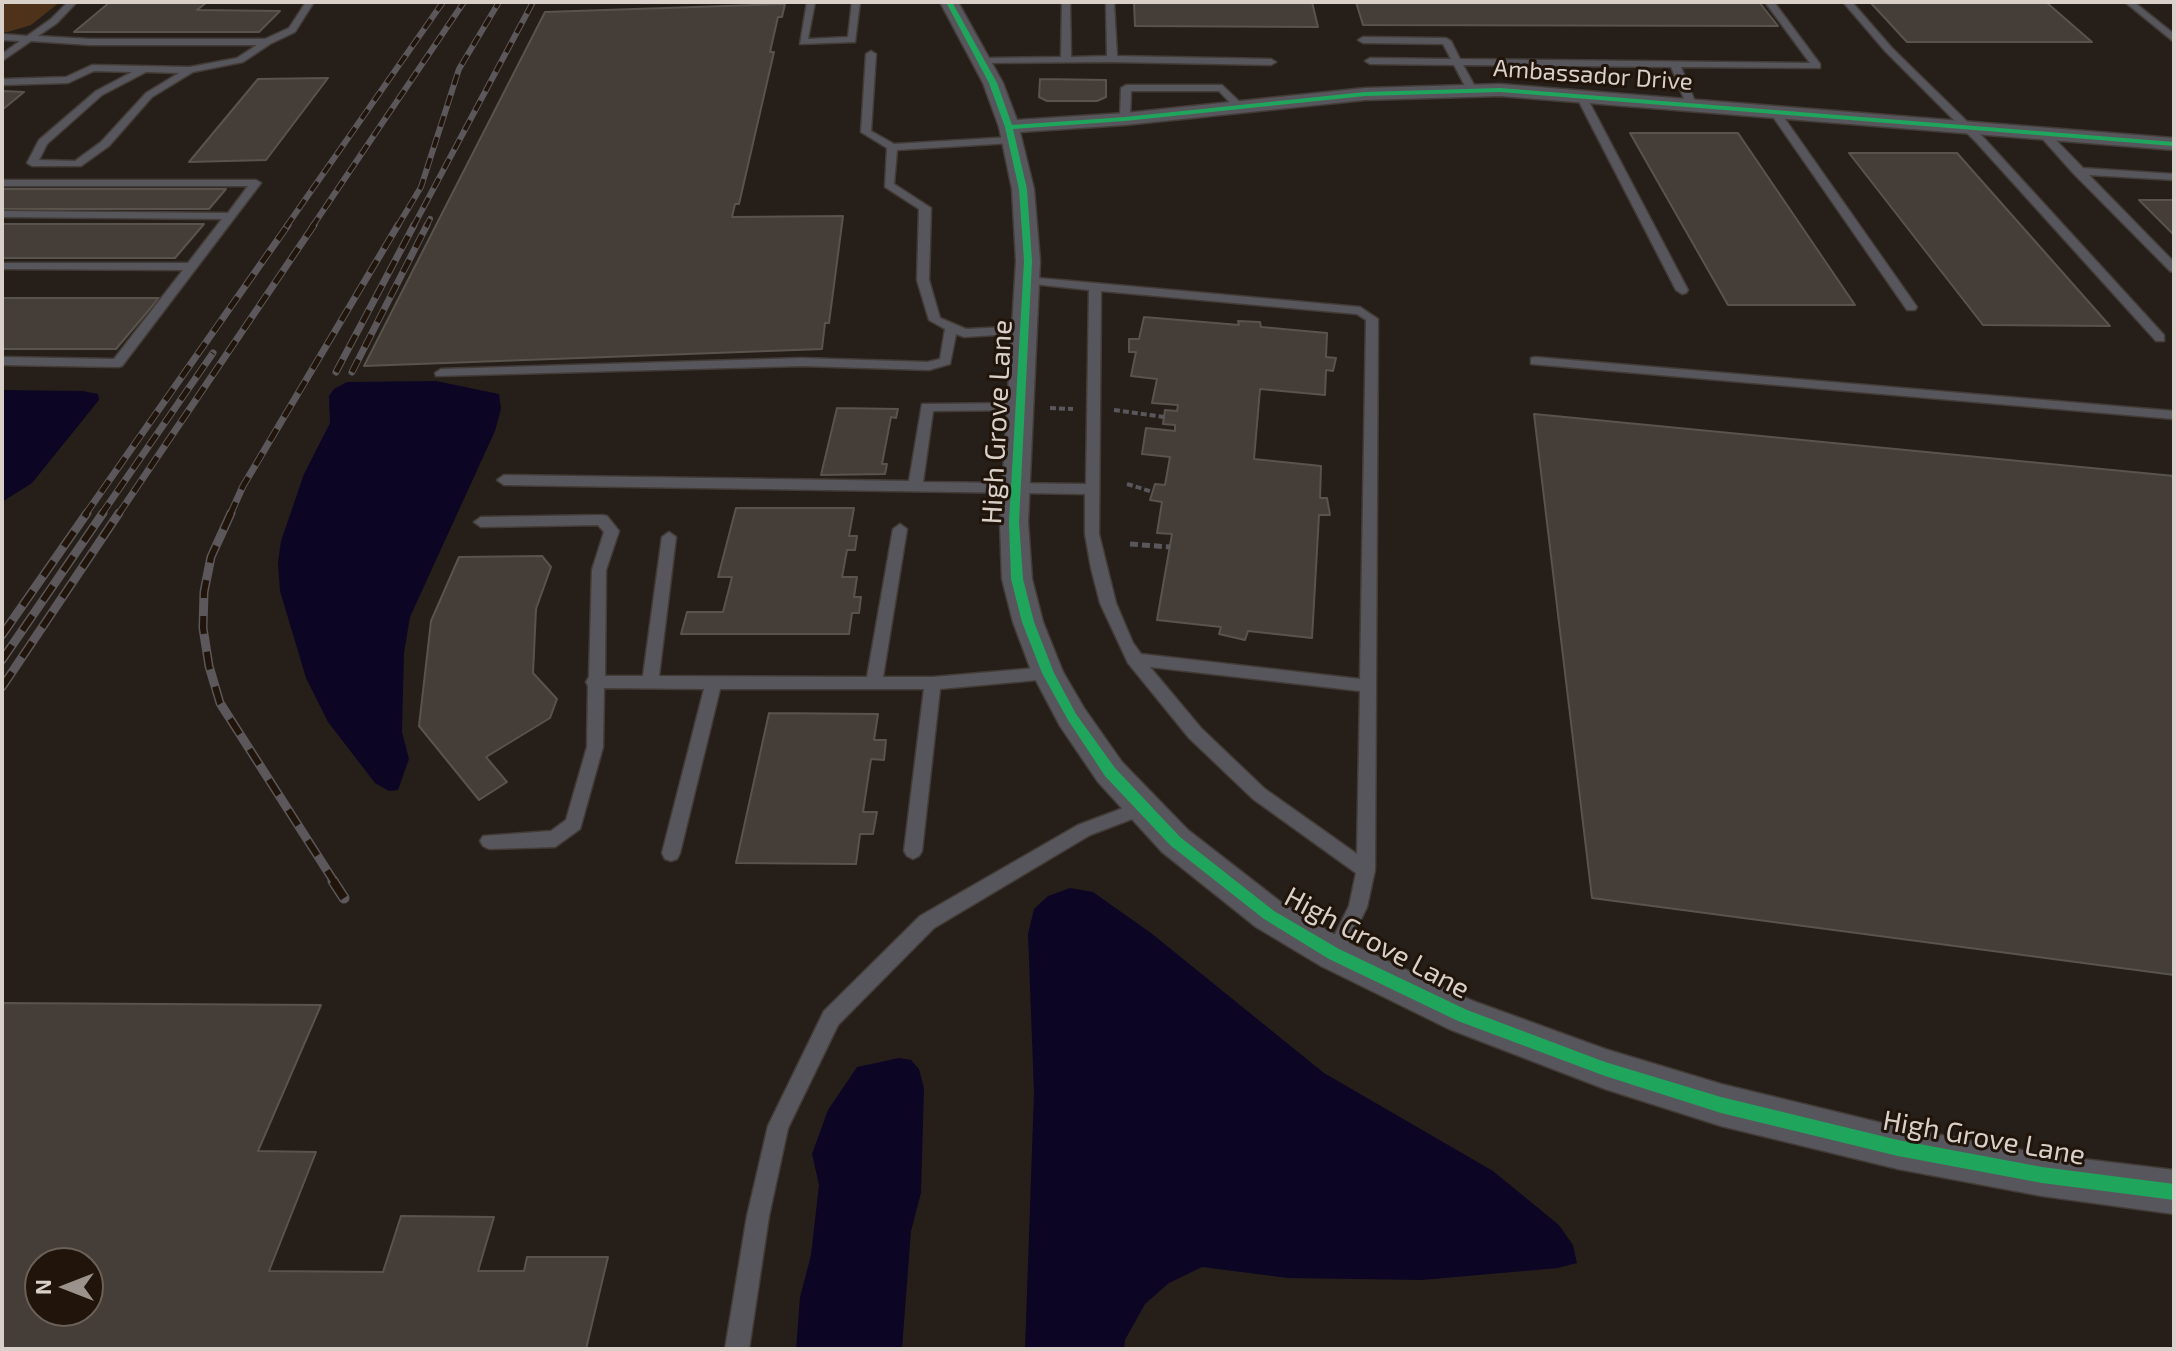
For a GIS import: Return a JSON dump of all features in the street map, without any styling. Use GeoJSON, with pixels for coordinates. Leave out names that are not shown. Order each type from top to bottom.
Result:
{"type":"FeatureCollection","features":[{"type":"Feature","properties":{"kind":"street","name":"High Grove Lane"},"geometry":{"type":"LineString","coordinates":[[949,2],[984,61],[1010,134],[1023,189],[1026,330],[1035,408],[1016,490],[1017,579],[1028,622],[1048,673],[1072,717],[1110,772],[1142,808],[1222,880],[1269,915],[1334,954],[1477,1021],[1605,1069],[1721,1105],[1898,1148],[2042,1175],[2174,1192]]}},
{"type":"Feature","properties":{"kind":"street","name":"Ambassador Drive"},"geometry":{"type":"LineString","coordinates":[[1010,134],[1125,119],[1407,91],[1472,90],[1580,94],[2174,144]]}},
{"type":"Feature","properties":{"kind":"lane"},"geometry":{"type":"LineString","coordinates":[[2,58],[33,37],[73,2]]}},
{"type":"Feature","properties":{"kind":"lane"},"geometry":{"type":"LineString","coordinates":[[2,82],[68,80],[92,68],[190,70],[240,60],[292,30],[310,2]]}},
{"type":"Feature","properties":{"kind":"lane"},"geometry":{"type":"LineString","coordinates":[[811,2],[803,42],[852,40],[856,2]]}},
{"type":"Feature","properties":{"kind":"lane"},"geometry":{"type":"LineString","coordinates":[[1066,2],[1066,59]]}},
{"type":"Feature","properties":{"kind":"lane"},"geometry":{"type":"LineString","coordinates":[[1110,2],[1112,59]]}},
{"type":"Feature","properties":{"kind":"lane"},"geometry":{"type":"LineString","coordinates":[[1370,61],[1817,66],[1769,2]]}},
{"type":"Feature","properties":{"kind":"lane"},"geometry":{"type":"LineString","coordinates":[[1847,2],[2160,338]]}},
{"type":"Feature","properties":{"kind":"lane"},"geometry":{"type":"LineString","coordinates":[[2129,2],[2174,39]]}},
{"type":"Feature","properties":{"kind":"lane"},"geometry":{"type":"LineString","coordinates":[[2,37],[90,42],[267,42]]}},
{"type":"Feature","properties":{"kind":"lane"},"geometry":{"type":"LineString","coordinates":[[1363,40],[1446,41],[1472,90]]}},
{"type":"Feature","properties":{"kind":"lane"},"geometry":{"type":"LineString","coordinates":[[871,54],[866,132],[892,147],[1010,134]]}},
{"type":"Feature","properties":{"kind":"lane"},"geometry":{"type":"LineString","coordinates":[[984,61],[1112,59],[1271,62]]}},
{"type":"Feature","properties":{"kind":"lane"},"geometry":{"type":"LineString","coordinates":[[1675,65],[1691,104]]}},
{"type":"Feature","properties":{"kind":"lane"},"geometry":{"type":"LineString","coordinates":[[144,69],[99,93],[43,142],[32,163],[77,164],[105,144],[149,95],[190,70]]}},
{"type":"Feature","properties":{"kind":"lane"},"geometry":{"type":"LineString","coordinates":[[1125,119],[1126,88],[1222,88],[1240,107]]}},
{"type":"Feature","properties":{"kind":"lane"},"geometry":{"type":"LineString","coordinates":[[1580,94],[1682,290]]}},
{"type":"Feature","properties":{"kind":"lane"},"geometry":{"type":"LineString","coordinates":[[1774,111],[1911,307]]}},
{"type":"Feature","properties":{"kind":"lane"},"geometry":{"type":"LineString","coordinates":[[2044,134],[2174,269]]}},
{"type":"Feature","properties":{"kind":"lane"},"geometry":{"type":"LineString","coordinates":[[892,147],[889,185],[925,208],[923,280],[935,320],[970,333],[1026,330]]}},
{"type":"Feature","properties":{"kind":"lane"},"geometry":{"type":"LineString","coordinates":[[2077,171],[2174,177]]}},
{"type":"Feature","properties":{"kind":"lane"},"geometry":{"type":"LineString","coordinates":[[2,183],[256,183],[118,363],[2,361]]}},
{"type":"Feature","properties":{"kind":"lane"},"geometry":{"type":"LineString","coordinates":[[2,214],[231,216]]}},
{"type":"Feature","properties":{"kind":"lane"},"geometry":{"type":"LineString","coordinates":[[2,266],[192,267]]}},
{"type":"Feature","properties":{"kind":"lane"},"geometry":{"type":"LineString","coordinates":[[1027,281],[1360,311],[1372,319],[1366,870],[1358,907],[1334,954]]}},
{"type":"Feature","properties":{"kind":"lane"},"geometry":{"type":"LineString","coordinates":[[1095,287],[1092,534],[1108,603],[1134,659],[1195,733],[1259,794],[1366,870]]}},
{"type":"Feature","properties":{"kind":"lane"},"geometry":{"type":"LineString","coordinates":[[441,373],[802,362],[929,366],[946,361],[951,327]]}},
{"type":"Feature","properties":{"kind":"lane"},"geometry":{"type":"LineString","coordinates":[[1535,361],[2174,415]]}},
{"type":"Feature","properties":{"kind":"lane"},"geometry":{"type":"LineString","coordinates":[[915,488],[927,407],[1035,408]]}},
{"type":"Feature","properties":{"kind":"lane"},"geometry":{"type":"LineString","coordinates":[[504,480],[1091,489]]}},
{"type":"Feature","properties":{"kind":"lane"},"geometry":{"type":"LineString","coordinates":[[481,522],[602,520],[612,531],[599,570],[594,682],[595,747],[574,824],[555,839],[489,841]]}},
{"type":"Feature","properties":{"kind":"lane"},"geometry":{"type":"LineString","coordinates":[[874,683],[900,529]]}},
{"type":"Feature","properties":{"kind":"lane"},"geometry":{"type":"LineString","coordinates":[[650,682],[669,537]]}},
{"type":"Feature","properties":{"kind":"lane"},"geometry":{"type":"LineString","coordinates":[[1134,659],[1369,686]]}},
{"type":"Feature","properties":{"kind":"lane"},"geometry":{"type":"LineString","coordinates":[[594,682],[933,683],[1048,673]]}},
{"type":"Feature","properties":{"kind":"lane"},"geometry":{"type":"LineString","coordinates":[[671,853],[714,682]]}},
{"type":"Feature","properties":{"kind":"lane"},"geometry":{"type":"LineString","coordinates":[[913,851],[933,683]]}},
{"type":"Feature","properties":{"kind":"lane"},"geometry":{"type":"LineString","coordinates":[[737,1349],[758,1216],[778,1126],[831,1018],[927,922],[1084,830],[1142,808]]}},
{"type":"Feature","properties":{"kind":"path"},"geometry":{"type":"LineString","coordinates":[[1035,408],[1078,409]]}},
{"type":"Feature","properties":{"kind":"path"},"geometry":{"type":"LineString","coordinates":[[1105,410],[1164,417]]}},
{"type":"Feature","properties":{"kind":"path"},"geometry":{"type":"LineString","coordinates":[[1127,484],[1153,492]]}},
{"type":"Feature","properties":{"kind":"path"},"geometry":{"type":"LineString","coordinates":[[1130,544],[1170,547]]}},
{"type":"Feature","properties":{"kind":"shaded area"},"geometry":{"type":"Polygon","coordinates":[[[2,2],[60,2],[31,25],[8,32],[2,32],[2,2]]]}},
{"type":"Feature","properties":{"kind":"shaded area"},"geometry":{"type":"Polygon","coordinates":[[[436,381],[499,394],[501,409],[495,431],[410,617],[404,653],[402,732],[409,759],[398,790],[389,791],[375,783],[328,722],[306,678],[280,591],[278,563],[281,541],[304,474],[330,423],[329,396],[334,389],[347,382],[436,381]]]}},
{"type":"Feature","properties":{"kind":"shaded area"},"geometry":{"type":"Polygon","coordinates":[[[2,390],[83,391],[98,394],[99,400],[32,483],[2,502],[2,390]]]}},
{"type":"Feature","properties":{"kind":"shaded area"},"geometry":{"type":"Polygon","coordinates":[[[1070,888],[1093,892],[1151,933],[1324,1073],[1493,1171],[1559,1225],[1573,1245],[1577,1263],[1558,1268],[1422,1280],[1288,1278],[1202,1267],[1169,1283],[1145,1304],[1125,1340],[1124,1349],[1025,1349],[1034,1093],[1028,934],[1034,909],[1048,896],[1070,888]]]}},
{"type":"Feature","properties":{"kind":"shaded area"},"geometry":{"type":"Polygon","coordinates":[[[899,1058],[911,1060],[919,1069],[924,1088],[921,1193],[911,1231],[902,1349],[796,1349],[800,1297],[811,1255],[819,1185],[812,1154],[828,1110],[857,1067],[899,1058]]]}},
{"type":"Feature","properties":{"kind":"building"},"geometry":{"type":"Polygon","coordinates":[[[110,2],[207,2],[197,10],[280,11],[259,32],[74,32],[110,2]]]}},
{"type":"Feature","properties":{"kind":"building"},"geometry":{"type":"Polygon","coordinates":[[[1134,2],[1312,2],[1318,27],[1135,26],[1134,2]]]}},
{"type":"Feature","properties":{"kind":"building"},"geometry":{"type":"Polygon","coordinates":[[[1356,2],[1759,2],[1778,26],[1363,25],[1356,2]]]}},
{"type":"Feature","properties":{"kind":"building"},"geometry":{"type":"Polygon","coordinates":[[[1870,2],[2046,2],[2092,42],[1907,42],[1870,2]]]}},
{"type":"Feature","properties":{"kind":"building"},"geometry":{"type":"Polygon","coordinates":[[[785,4],[782,17],[778,17],[770,52],[774,52],[739,204],[735,204],[732,217],[843,216],[829,323],[825,323],[822,349],[364,366],[545,12],[785,4]]]}},
{"type":"Feature","properties":{"kind":"building"},"geometry":{"type":"Polygon","coordinates":[[[328,78],[266,160],[189,162],[258,79],[328,78]]]}},
{"type":"Feature","properties":{"kind":"building"},"geometry":{"type":"Polygon","coordinates":[[[1040,79],[1106,80],[1106,97],[1097,101],[1047,101],[1039,97],[1040,79]]]}},
{"type":"Feature","properties":{"kind":"building"},"geometry":{"type":"Polygon","coordinates":[[[2,91],[24,92],[2,110],[2,91]]]}},
{"type":"Feature","properties":{"kind":"building"},"geometry":{"type":"Polygon","coordinates":[[[1630,133],[1738,133],[1855,305],[1728,305],[1630,133]]]}},
{"type":"Feature","properties":{"kind":"building"},"geometry":{"type":"Polygon","coordinates":[[[1849,153],[1957,153],[2110,326],[1983,325],[1849,153]]]}},
{"type":"Feature","properties":{"kind":"building"},"geometry":{"type":"Polygon","coordinates":[[[2,189],[226,189],[209,209],[2,209],[2,189]]]}},
{"type":"Feature","properties":{"kind":"building"},"geometry":{"type":"Polygon","coordinates":[[[2139,200],[2174,200],[2174,235],[2139,200]]]}},
{"type":"Feature","properties":{"kind":"building"},"geometry":{"type":"Polygon","coordinates":[[[2,224],[204,224],[175,258],[2,258],[2,224]]]}},
{"type":"Feature","properties":{"kind":"building"},"geometry":{"type":"Polygon","coordinates":[[[2,298],[159,298],[116,349],[2,349],[2,298]]]}},
{"type":"Feature","properties":{"kind":"building"},"geometry":{"type":"Polygon","coordinates":[[[1144,317],[1239,325],[1238,321],[1260,322],[1261,327],[1327,333],[1326,357],[1336,358],[1333,371],[1326,370],[1325,395],[1260,389],[1254,459],[1321,466],[1320,498],[1327,498],[1330,515],[1319,515],[1312,638],[1248,631],[1245,640],[1219,634],[1221,627],[1157,620],[1172,534],[1157,533],[1162,502],[1150,500],[1155,484],[1165,485],[1170,457],[1142,454],[1146,428],[1175,431],[1175,425],[1163,424],[1165,410],[1177,411],[1178,405],[1152,403],[1157,379],[1131,376],[1136,352],[1129,352],[1129,339],[1139,339],[1144,317]]]}},
{"type":"Feature","properties":{"kind":"building"},"geometry":{"type":"Polygon","coordinates":[[[837,408],[898,409],[896,418],[891,417],[882,464],[887,464],[885,474],[821,475],[837,408]]]}},
{"type":"Feature","properties":{"kind":"building"},"geometry":{"type":"Polygon","coordinates":[[[1534,414],[2174,476],[2174,975],[1592,898],[1534,414]]]}},
{"type":"Feature","properties":{"kind":"building"},"geometry":{"type":"Polygon","coordinates":[[[736,508],[854,508],[849,536],[857,536],[855,550],[847,550],[842,577],[857,577],[854,597],[861,597],[859,613],[852,613],[849,634],[681,634],[687,612],[723,612],[732,577],[718,577],[736,508]]]}},
{"type":"Feature","properties":{"kind":"building"},"geometry":{"type":"Polygon","coordinates":[[[542,556],[551,567],[536,609],[533,673],[557,699],[550,718],[486,757],[507,782],[479,800],[419,726],[431,621],[459,557],[542,556]]]}},
{"type":"Feature","properties":{"kind":"building"},"geometry":{"type":"Polygon","coordinates":[[[769,713],[878,714],[874,740],[886,740],[884,760],[871,759],[863,812],[877,812],[873,834],[860,834],[856,864],[736,863],[769,713]]]}},
{"type":"Feature","properties":{"kind":"building"},"geometry":{"type":"Polygon","coordinates":[[[2,1003],[321,1005],[258,1151],[316,1152],[269,1271],[383,1272],[401,1216],[494,1217],[478,1271],[524,1271],[527,1257],[608,1257],[586,1349],[2,1349],[2,1003]]]}},
{"type":"Feature","properties":{"kind":"railway"},"geometry":{"type":"LineString","coordinates":[[286,227],[443,2]]}},
{"type":"Feature","properties":{"kind":"railway"},"geometry":{"type":"LineString","coordinates":[[312,227],[464,2]]}},
{"type":"Feature","properties":{"kind":"railway"},"geometry":{"type":"LineString","coordinates":[[397,227],[421,187],[459,69],[499,2]]}},
{"type":"Feature","properties":{"kind":"railway"},"geometry":{"type":"LineString","coordinates":[[413,227],[533,2]]}},
{"type":"Feature","properties":{"kind":"railway"},"geometry":{"type":"LineString","coordinates":[[427,225],[430,219]]}},
{"type":"Feature","properties":{"kind":"railway"},"geometry":{"type":"LineString","coordinates":[[85,515],[288,225]]}},
{"type":"Feature","properties":{"kind":"railway"},"geometry":{"type":"LineString","coordinates":[[118,515],[314,225]]}},
{"type":"Feature","properties":{"kind":"railway"},"geometry":{"type":"LineString","coordinates":[[230,515],[243,486],[398,225]]}},
{"type":"Feature","properties":{"kind":"railway"},"geometry":{"type":"LineString","coordinates":[[336,372],[414,225]]}},
{"type":"Feature","properties":{"kind":"railway"},"geometry":{"type":"LineString","coordinates":[[352,372],[427,225]]}},
{"type":"Feature","properties":{"kind":"railway"},"geometry":{"type":"LineString","coordinates":[[101,515],[213,353]]}},
{"type":"Feature","properties":{"kind":"railway"},"geometry":{"type":"LineString","coordinates":[[2,635],[87,513]]}},
{"type":"Feature","properties":{"kind":"railway"},"geometry":{"type":"LineString","coordinates":[[2,660],[103,513]]}},
{"type":"Feature","properties":{"kind":"railway"},"geometry":{"type":"LineString","coordinates":[[2,687],[119,513]]}},
{"type":"Feature","properties":{"kind":"railway"},"geometry":{"type":"LineString","coordinates":[[231,513],[211,557],[204,592],[203,628],[209,666],[220,703],[335,883]]}},
{"type":"Feature","properties":{"kind":"railway"},"geometry":{"type":"LineString","coordinates":[[333,881],[344,898]]}},
{"type":"Feature","properties":{"kind":"cycle path"},"geometry":{"type":"LineString","coordinates":[[949,2],[993,83],[1009,127],[1023,189],[1028,261],[1014,522],[1017,579],[1028,622],[1048,673],[1072,717],[1110,772],[1175,841],[1269,915],[1334,954],[1463,1016],[1605,1069],[1721,1105],[1898,1148],[2042,1175],[2174,1192]]}},
{"type":"Feature","properties":{"kind":"cycle path"},"geometry":{"type":"LineString","coordinates":[[1009,127],[1125,119],[1365,94],[1500,90],[2174,144]]}}]}
